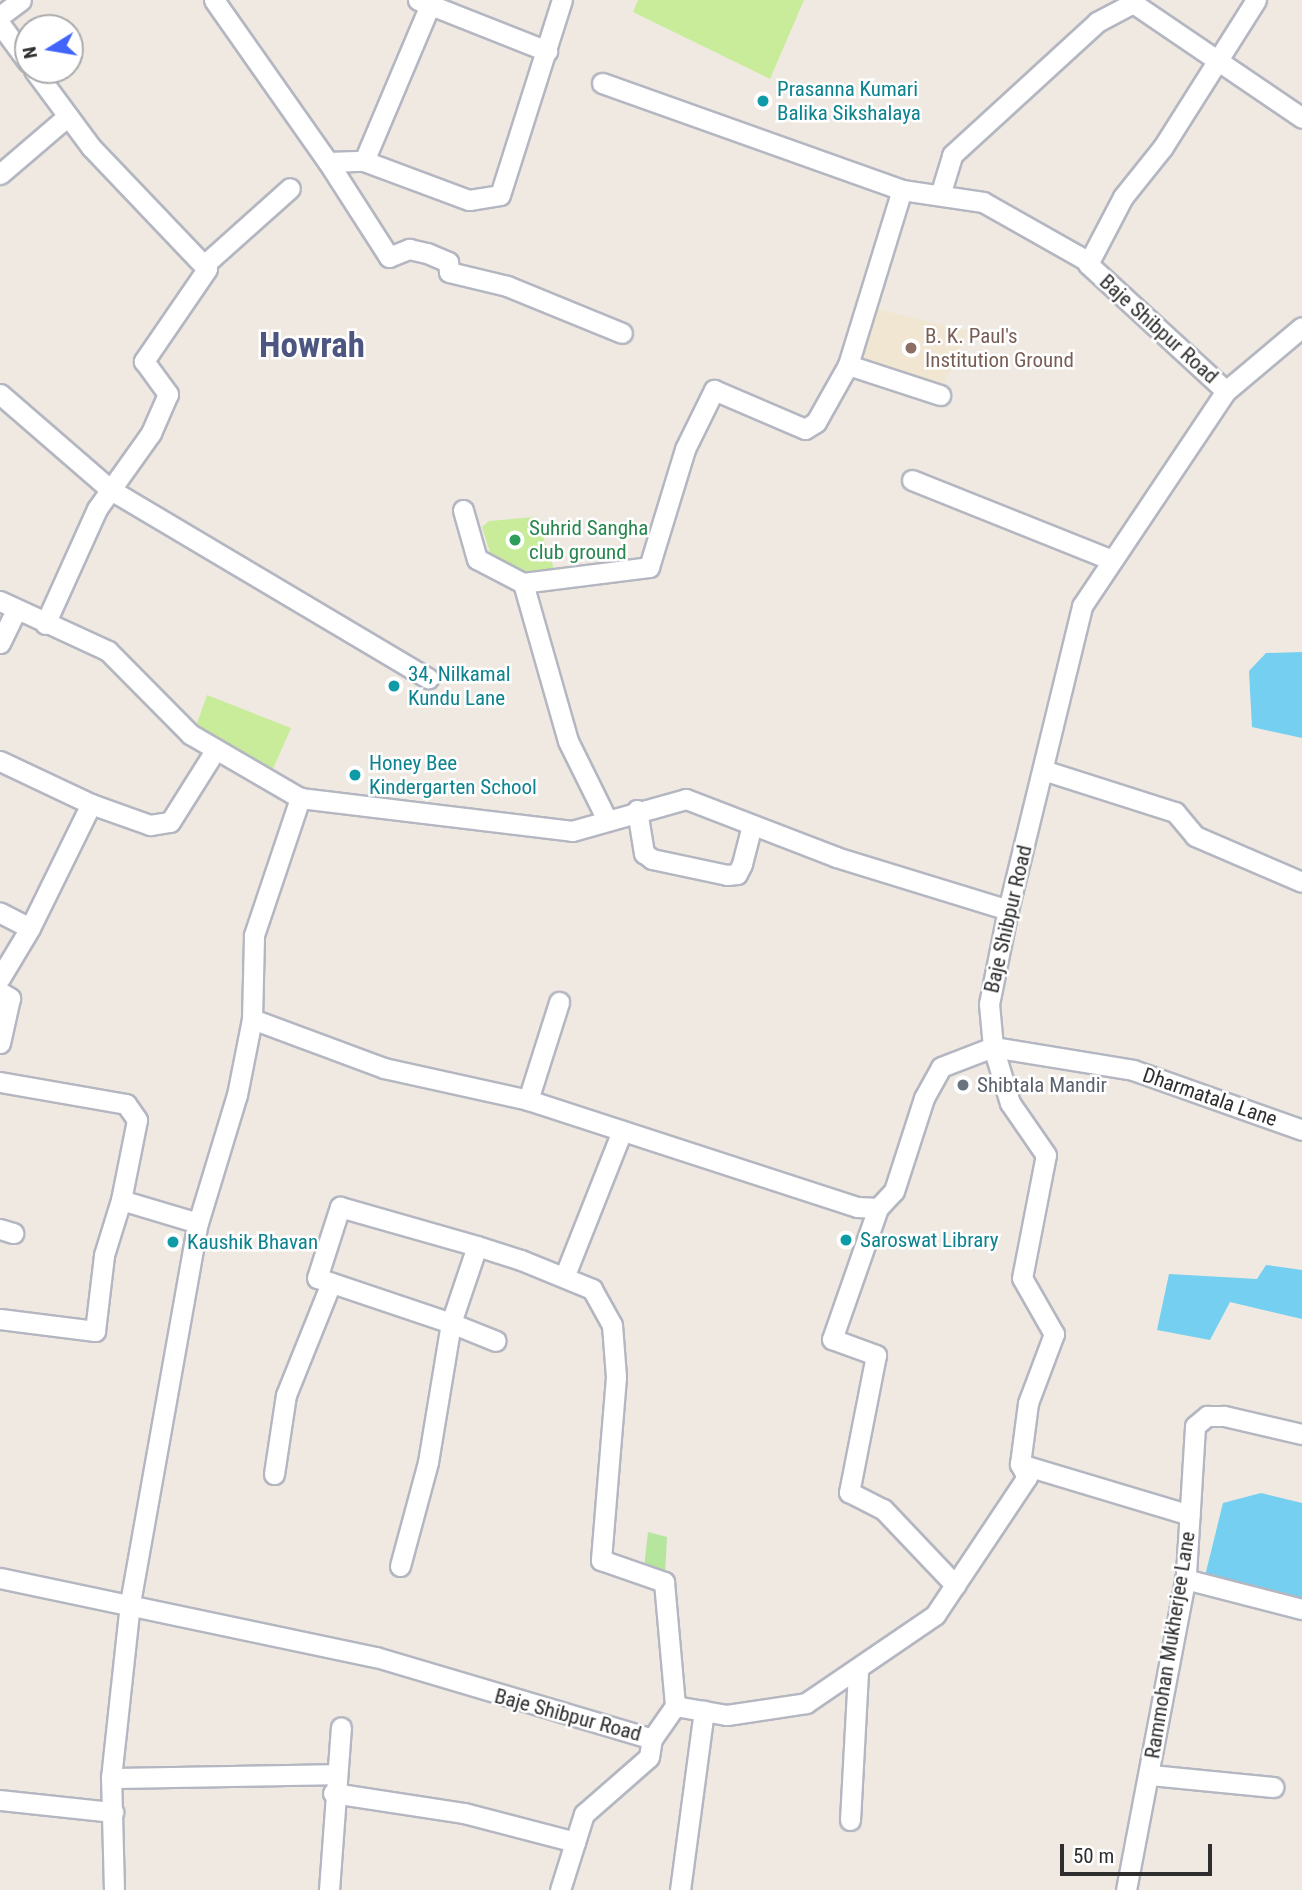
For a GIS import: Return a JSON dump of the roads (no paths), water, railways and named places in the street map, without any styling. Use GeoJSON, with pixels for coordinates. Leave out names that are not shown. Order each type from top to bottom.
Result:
{"type":"FeatureCollection","features":[{"type":"Feature","properties":{"kind":"street"},"geometry":{"type":"LineString","coordinates":[[14,42],[1,24],[20,0]]}},
{"type":"Feature","properties":{"kind":"street"},"geometry":{"type":"LineString","coordinates":[[214,0],[328,162],[388,257],[410,249],[428,253],[448,262],[449,272],[507,286],[622,333]]}},
{"type":"Feature","properties":{"kind":"street"},"geometry":{"type":"LineString","coordinates":[[328,162],[364,161],[469,200],[500,195],[562,0]]}},
{"type":"Feature","properties":{"kind":"street","name":"Baje Shibpur Road"},"geometry":{"type":"LineString","coordinates":[[0,1578],[130,1603],[376,1657],[652,1739],[676,1706],[727,1715],[806,1703],[858,1672],[935,1615],[1027,1477],[1020,1464],[1027,1403],[1054,1334],[1022,1278],[1046,1155],[1010,1103],[993,1047],[989,1004],[1008,910],[1082,607],[1110,559],[1226,391],[1141,318],[1089,262],[1123,197],[1256,0]]}},
{"type":"Feature","properties":{"kind":"street"},"geometry":{"type":"LineString","coordinates":[[364,161],[427,1],[547,51]]}},
{"type":"Feature","properties":{"kind":"street"},"geometry":{"type":"LineString","coordinates":[[941,192],[952,155],[1097,22],[1133,3],[1219,58],[1302,118]]}},
{"type":"Feature","properties":{"kind":"street"},"geometry":{"type":"LineString","coordinates":[[602,83],[902,190],[941,192],[983,202],[1089,262]]}},
{"type":"Feature","properties":{"kind":"street"},"geometry":{"type":"LineString","coordinates":[[44,84],[68,116],[204,265]]}},
{"type":"Feature","properties":{"kind":"street"},"geometry":{"type":"LineString","coordinates":[[0,174],[68,116]]}},
{"type":"Feature","properties":{"kind":"street"},"geometry":{"type":"LineString","coordinates":[[45,624],[111,490],[151,433],[168,394],[144,361],[204,265],[290,188]]}},
{"type":"Feature","properties":{"kind":"street"},"geometry":{"type":"LineString","coordinates":[[463,510],[477,559],[523,583],[649,567],[685,449],[714,390],[805,429],[816,422],[848,365],[902,190]]}},
{"type":"Feature","properties":{"kind":"street"},"geometry":{"type":"LineString","coordinates":[[1226,391],[1302,327]]}},
{"type":"Feature","properties":{"kind":"street"},"geometry":{"type":"LineString","coordinates":[[848,365],[940,395]]}},
{"type":"Feature","properties":{"kind":"street"},"geometry":{"type":"LineString","coordinates":[[0,394],[111,490],[428,678]]}},
{"type":"Feature","properties":{"kind":"street"},"geometry":{"type":"LineString","coordinates":[[912,480],[1110,559]]}},
{"type":"Feature","properties":{"kind":"street"},"geometry":{"type":"LineString","coordinates":[[523,583],[568,741],[606,818]]}},
{"type":"Feature","properties":{"kind":"street"},"geometry":{"type":"LineString","coordinates":[[0,643],[8,606],[108,651],[190,734],[300,798],[572,831],[606,818],[686,799],[752,825],[1008,910]]}},
{"type":"Feature","properties":{"kind":"street"},"geometry":{"type":"LineString","coordinates":[[0,761],[91,804],[150,825],[170,821],[216,749]]}},
{"type":"Feature","properties":{"kind":"street"},"geometry":{"type":"LineString","coordinates":[[1042,770],[1175,813],[1195,836],[1302,882]]}},
{"type":"Feature","properties":{"kind":"street"},"geometry":{"type":"LineString","coordinates":[[114,1890],[111,1778],[130,1603],[198,1223],[237,1096],[252,1019],[254,935],[300,798]]}},
{"type":"Feature","properties":{"kind":"street"},"geometry":{"type":"LineString","coordinates":[[0,978],[30,928],[91,804]]}},
{"type":"Feature","properties":{"kind":"street"},"geometry":{"type":"LineString","coordinates":[[637,810],[644,853],[727,875],[737,874],[752,825]]}},
{"type":"Feature","properties":{"kind":"street"},"geometry":{"type":"LineString","coordinates":[[0,913],[30,928]]}},
{"type":"Feature","properties":{"kind":"street"},"geometry":{"type":"LineString","coordinates":[[0,992],[10,998],[0,1043]]}},
{"type":"Feature","properties":{"kind":"street"},"geometry":{"type":"LineString","coordinates":[[528,1100],[559,1002]]}},
{"type":"Feature","properties":{"kind":"street"},"geometry":{"type":"LineString","coordinates":[[252,1019],[384,1068],[528,1100],[622,1131],[711,1154],[858,1207],[878,1208]]}},
{"type":"Feature","properties":{"kind":"street"},"geometry":{"type":"LineString","coordinates":[[955,1585],[883,1509],[849,1492],[877,1355],[832,1339],[878,1208],[894,1191],[923,1098],[941,1067],[993,1047]]}},
{"type":"Feature","properties":{"kind":"street","name":"Dharmatala Lane"},"geometry":{"type":"LineString","coordinates":[[993,1047],[1133,1070],[1302,1130]]}},
{"type":"Feature","properties":{"kind":"street"},"geometry":{"type":"LineString","coordinates":[[0,1082],[126,1104],[137,1120],[121,1200],[104,1255],[95,1331],[0,1319]]}},
{"type":"Feature","properties":{"kind":"street"},"geometry":{"type":"LineString","coordinates":[[565,1275],[622,1131]]}},
{"type":"Feature","properties":{"kind":"street"},"geometry":{"type":"LineString","coordinates":[[121,1200],[198,1223]]}},
{"type":"Feature","properties":{"kind":"street"},"geometry":{"type":"LineString","coordinates":[[496,1341],[451,1323],[317,1279],[340,1207],[477,1246],[565,1275],[592,1289],[612,1325],[616,1377],[601,1560],[664,1582],[676,1706]]}},
{"type":"Feature","properties":{"kind":"street"},"geometry":{"type":"LineString","coordinates":[[400,1566],[428,1462],[451,1323],[477,1246]]}},
{"type":"Feature","properties":{"kind":"street"},"geometry":{"type":"LineString","coordinates":[[274,1474],[286,1395],[331,1283]]}},
{"type":"Feature","properties":{"kind":"street","name":"Rammohan Mukherjee Lane"},"geometry":{"type":"LineString","coordinates":[[1126,1890],[1150,1775],[1185,1579],[1195,1426],[1207,1416],[1302,1434]]}},
{"type":"Feature","properties":{"kind":"street"},"geometry":{"type":"LineString","coordinates":[[1020,1464],[1190,1515]]}},
{"type":"Feature","properties":{"kind":"street"},"geometry":{"type":"LineString","coordinates":[[1185,1579],[1302,1609]]}},
{"type":"Feature","properties":{"kind":"street"},"geometry":{"type":"LineString","coordinates":[[850,1820],[858,1672]]}},
{"type":"Feature","properties":{"kind":"street"},"geometry":{"type":"LineString","coordinates":[[680,1890],[704,1711]]}},
{"type":"Feature","properties":{"kind":"street"},"geometry":{"type":"LineString","coordinates":[[329,1890],[341,1727]]}},
{"type":"Feature","properties":{"kind":"street"},"geometry":{"type":"LineString","coordinates":[[559,1890],[584,1814],[649,1757],[652,1739]]}},
{"type":"Feature","properties":{"kind":"street"},"geometry":{"type":"LineString","coordinates":[[1150,1775],[1273,1787]]}},
{"type":"Feature","properties":{"kind":"street"},"geometry":{"type":"LineString","coordinates":[[111,1778],[335,1783],[575,1842]]}},
{"type":"Feature","properties":{"kind":"street"},"geometry":{"type":"LineString","coordinates":[[0,1800],[113,1812]]}},
{"type":"Feature","properties":{"kind":"water"},"geometry":{"type":"Polygon","coordinates":[[[1302,652],[1302,738],[1252,727],[1249,671],[1266,653],[1302,652]]]}},
{"type":"Feature","properties":{"kind":"water"},"geometry":{"type":"Polygon","coordinates":[[[1266,1265],[1302,1270],[1302,1319],[1230,1302],[1210,1340],[1157,1330],[1169,1274],[1257,1279],[1266,1265]]]}},
{"type":"Feature","properties":{"kind":"water"},"geometry":{"type":"Polygon","coordinates":[[[1261,1493],[1302,1503],[1302,1601],[1205,1576],[1223,1503],[1261,1493]]]}},
{"type":"Feature","properties":{"kind":"place","name":"Prasanna Kumari Balika Sikshalaya"},"geometry":{"type":"Point","coordinates":[763,101]}},
{"type":"Feature","properties":{"kind":"place","name":"B. K. Paul's Institution Ground"},"geometry":{"type":"Point","coordinates":[911,348]}},
{"type":"Feature","properties":{"kind":"place","name":"Suhrid Sangha club ground"},"geometry":{"type":"Point","coordinates":[515,540]}},
{"type":"Feature","properties":{"kind":"place","name":"34, Nilkamal Kundu Lane"},"geometry":{"type":"Point","coordinates":[394,686]}},
{"type":"Feature","properties":{"kind":"place","name":"Honey Bee Kindergarten School"},"geometry":{"type":"Point","coordinates":[355,775]}},
{"type":"Feature","properties":{"kind":"place","name":"Shibtala Mandir"},"geometry":{"type":"Point","coordinates":[963,1085]}},
{"type":"Feature","properties":{"kind":"place","name":"Saroswat Library"},"geometry":{"type":"Point","coordinates":[846,1240]}},
{"type":"Feature","properties":{"kind":"place","name":"Kaushik Bhavan"},"geometry":{"type":"Point","coordinates":[173,1242]}},
{"type":"Feature","properties":{"kind":"district","name":"Howrah"},"geometry":{"type":"Point","coordinates":[312,346]}}]}
